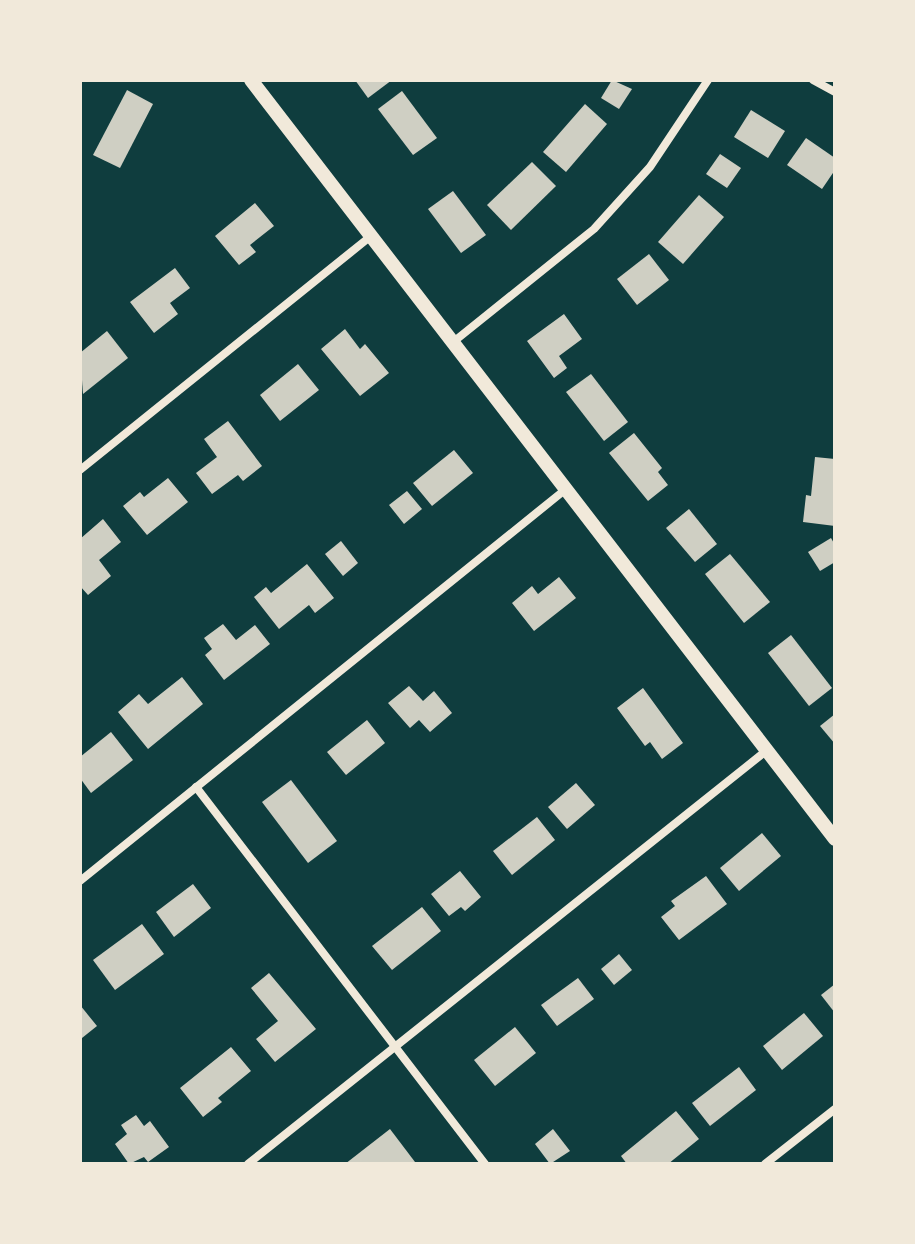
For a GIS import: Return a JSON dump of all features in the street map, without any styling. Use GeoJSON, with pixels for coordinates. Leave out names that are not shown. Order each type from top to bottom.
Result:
{"type":"FeatureCollection","features":[{"type":"Feature","properties":{"kind":"street"},"geometry":{"type":"LineString","coordinates":[[251,80],[835,839]]}},
{"type":"Feature","properties":{"kind":"street"},"geometry":{"type":"LineString","coordinates":[[452,343],[594,229],[650,167],[708,80]]}},
{"type":"Feature","properties":{"kind":"street"},"geometry":{"type":"LineString","coordinates":[[813,80],[835,92]]}},
{"type":"Feature","properties":{"kind":"street"},"geometry":{"type":"LineString","coordinates":[[80,470],[371,236]]}},
{"type":"Feature","properties":{"kind":"street"},"geometry":{"type":"LineString","coordinates":[[80,881],[566,489]]}},
{"type":"Feature","properties":{"kind":"street"},"geometry":{"type":"LineString","coordinates":[[248,1164],[766,751]]}},
{"type":"Feature","properties":{"kind":"street"},"geometry":{"type":"LineString","coordinates":[[196,787],[485,1164]]}},
{"type":"Feature","properties":{"kind":"street"},"geometry":{"type":"LineString","coordinates":[[765,1164],[835,1109]]}},
{"type":"Feature","properties":{"kind":"building"},"geometry":{"type":"Polygon","coordinates":[[[355,80],[392,80],[368,98],[355,80]]]}},
{"type":"Feature","properties":{"kind":"building"},"geometry":{"type":"Polygon","coordinates":[[[612,80],[632,89],[619,109],[601,98],[612,80]]]}},
{"type":"Feature","properties":{"kind":"building"},"geometry":{"type":"Polygon","coordinates":[[[127,90],[153,104],[120,168],[93,155],[127,90]]]}},
{"type":"Feature","properties":{"kind":"building"},"geometry":{"type":"Polygon","coordinates":[[[402,91],[437,138],[413,155],[378,109],[402,91]]]}},
{"type":"Feature","properties":{"kind":"building"},"geometry":{"type":"Polygon","coordinates":[[[585,104],[607,124],[566,172],[543,152],[585,104]]]}},
{"type":"Feature","properties":{"kind":"building"},"geometry":{"type":"Polygon","coordinates":[[[751,110],[785,131],[768,158],[734,137],[751,110]]]}},
{"type":"Feature","properties":{"kind":"building"},"geometry":{"type":"Polygon","coordinates":[[[806,138],[835,158],[835,170],[822,189],[787,165],[806,138]]]}},
{"type":"Feature","properties":{"kind":"building"},"geometry":{"type":"Polygon","coordinates":[[[720,154],[741,168],[727,188],[706,174],[720,154]]]}},
{"type":"Feature","properties":{"kind":"building"},"geometry":{"type":"Polygon","coordinates":[[[532,162],[556,186],[511,230],[487,205],[532,162]]]}},
{"type":"Feature","properties":{"kind":"building"},"geometry":{"type":"Polygon","coordinates":[[[453,191],[486,235],[461,253],[428,209],[453,191]]]}},
{"type":"Feature","properties":{"kind":"building"},"geometry":{"type":"Polygon","coordinates":[[[699,195],[724,217],[683,264],[658,242],[699,195]]]}},
{"type":"Feature","properties":{"kind":"building"},"geometry":{"type":"Polygon","coordinates":[[[255,203],[274,226],[250,245],[256,252],[239,265],[215,236],[255,203]]]}},
{"type":"Feature","properties":{"kind":"building"},"geometry":{"type":"Polygon","coordinates":[[[649,254],[669,280],[637,305],[617,279],[649,254]]]}},
{"type":"Feature","properties":{"kind":"building"},"geometry":{"type":"Polygon","coordinates":[[[175,268],[190,288],[170,303],[178,314],[154,333],[130,302],[175,268]]]}},
{"type":"Feature","properties":{"kind":"building"},"geometry":{"type":"Polygon","coordinates":[[[564,314],[582,339],[559,356],[567,368],[554,378],[527,341],[564,314]]]}},
{"type":"Feature","properties":{"kind":"building"},"geometry":{"type":"Polygon","coordinates":[[[345,329],[360,349],[365,344],[389,373],[360,396],[321,349],[345,329]]]}},
{"type":"Feature","properties":{"kind":"building"},"geometry":{"type":"Polygon","coordinates":[[[107,331],[128,358],[83,394],[80,353],[107,331]]]}},
{"type":"Feature","properties":{"kind":"building"},"geometry":{"type":"Polygon","coordinates":[[[298,364],[319,390],[280,421],[260,395],[298,364]]]}},
{"type":"Feature","properties":{"kind":"building"},"geometry":{"type":"Polygon","coordinates":[[[591,374],[628,422],[604,441],[566,392],[591,374]]]}},
{"type":"Feature","properties":{"kind":"building"},"geometry":{"type":"Polygon","coordinates":[[[228,421],[262,466],[243,481],[238,475],[212,494],[196,473],[217,457],[204,439],[228,421]]]}},
{"type":"Feature","properties":{"kind":"building"},"geometry":{"type":"Polygon","coordinates":[[[634,433],[662,468],[658,472],[668,485],[648,501],[609,453],[634,433]]]}},
{"type":"Feature","properties":{"kind":"building"},"geometry":{"type":"Polygon","coordinates":[[[454,450],[473,473],[432,506],[413,483],[454,450]]]}},
{"type":"Feature","properties":{"kind":"building"},"geometry":{"type":"Polygon","coordinates":[[[815,457],[835,459],[835,526],[803,522],[806,495],[811,496],[815,457]]]}},
{"type":"Feature","properties":{"kind":"building"},"geometry":{"type":"Polygon","coordinates":[[[168,478],[188,502],[147,535],[123,506],[140,492],[144,497],[168,478]]]}},
{"type":"Feature","properties":{"kind":"building"},"geometry":{"type":"Polygon","coordinates":[[[407,491],[422,509],[404,524],[389,505],[407,491]]]}},
{"type":"Feature","properties":{"kind":"building"},"geometry":{"type":"Polygon","coordinates":[[[689,509],[717,544],[695,562],[666,528],[689,509]]]}},
{"type":"Feature","properties":{"kind":"building"},"geometry":{"type":"Polygon","coordinates":[[[103,519],[121,542],[99,560],[111,576],[88,595],[80,586],[80,539],[103,519]]]}},
{"type":"Feature","properties":{"kind":"building"},"geometry":{"type":"Polygon","coordinates":[[[831,538],[835,545],[835,562],[820,571],[808,552],[831,538]]]}},
{"type":"Feature","properties":{"kind":"building"},"geometry":{"type":"Polygon","coordinates":[[[341,541],[358,563],[343,576],[325,554],[341,541]]]}},
{"type":"Feature","properties":{"kind":"building"},"geometry":{"type":"Polygon","coordinates":[[[730,554],[770,602],[744,623],[705,574],[730,554]]]}},
{"type":"Feature","properties":{"kind":"building"},"geometry":{"type":"Polygon","coordinates":[[[307,564],[334,598],[315,613],[309,605],[279,629],[254,597],[266,587],[271,593],[307,564]]]}},
{"type":"Feature","properties":{"kind":"building"},"geometry":{"type":"Polygon","coordinates":[[[559,577],[576,598],[534,631],[512,603],[532,586],[538,594],[559,577]]]}},
{"type":"Feature","properties":{"kind":"building"},"geometry":{"type":"Polygon","coordinates":[[[223,624],[236,640],[255,625],[270,644],[224,680],[205,655],[212,649],[204,638],[223,624]]]}},
{"type":"Feature","properties":{"kind":"building"},"geometry":{"type":"Polygon","coordinates":[[[791,635],[832,688],[809,706],[768,653],[791,635]]]}},
{"type":"Feature","properties":{"kind":"building"},"geometry":{"type":"Polygon","coordinates":[[[182,677],[203,704],[148,749],[118,712],[139,694],[148,704],[182,677]]]}},
{"type":"Feature","properties":{"kind":"building"},"geometry":{"type":"Polygon","coordinates":[[[409,686],[423,701],[434,691],[452,713],[430,732],[419,720],[410,728],[388,703],[409,686]]]}},
{"type":"Feature","properties":{"kind":"building"},"geometry":{"type":"Polygon","coordinates":[[[643,688],[683,743],[662,759],[650,742],[645,746],[617,708],[643,688]]]}},
{"type":"Feature","properties":{"kind":"building"},"geometry":{"type":"Polygon","coordinates":[[[835,714],[835,744],[820,726],[835,714]]]}},
{"type":"Feature","properties":{"kind":"building"},"geometry":{"type":"Polygon","coordinates":[[[367,720],[385,743],[346,775],[327,752],[367,720]]]}},
{"type":"Feature","properties":{"kind":"building"},"geometry":{"type":"Polygon","coordinates":[[[111,732],[133,760],[91,793],[80,778],[80,757],[111,732]]]}},
{"type":"Feature","properties":{"kind":"building"},"geometry":{"type":"Polygon","coordinates":[[[291,780],[337,841],[308,863],[262,802],[291,780]]]}},
{"type":"Feature","properties":{"kind":"building"},"geometry":{"type":"Polygon","coordinates":[[[576,783],[595,805],[567,829],[548,807],[576,783]]]}},
{"type":"Feature","properties":{"kind":"building"},"geometry":{"type":"Polygon","coordinates":[[[537,817],[555,840],[512,875],[493,851],[537,817]]]}},
{"type":"Feature","properties":{"kind":"building"},"geometry":{"type":"Polygon","coordinates":[[[762,833],[781,856],[739,891],[720,868],[762,833]]]}},
{"type":"Feature","properties":{"kind":"building"},"geometry":{"type":"Polygon","coordinates":[[[460,871],[481,897],[465,911],[461,907],[449,916],[431,894],[460,871]]]}},
{"type":"Feature","properties":{"kind":"building"},"geometry":{"type":"Polygon","coordinates":[[[706,876],[727,904],[679,940],[661,917],[675,906],[671,901],[706,876]]]}},
{"type":"Feature","properties":{"kind":"building"},"geometry":{"type":"Polygon","coordinates":[[[193,884],[211,908],[174,937],[156,912],[193,884]]]}},
{"type":"Feature","properties":{"kind":"building"},"geometry":{"type":"Polygon","coordinates":[[[422,907],[441,931],[392,970],[372,946],[422,907]]]}},
{"type":"Feature","properties":{"kind":"building"},"geometry":{"type":"Polygon","coordinates":[[[142,924],[164,954],[115,990],[93,960],[142,924]]]}},
{"type":"Feature","properties":{"kind":"building"},"geometry":{"type":"Polygon","coordinates":[[[619,954],[632,970],[614,985],[601,969],[619,954]]]}},
{"type":"Feature","properties":{"kind":"building"},"geometry":{"type":"Polygon","coordinates":[[[269,973],[316,1029],[275,1062],[256,1039],[278,1021],[251,988],[269,973]]]}},
{"type":"Feature","properties":{"kind":"building"},"geometry":{"type":"Polygon","coordinates":[[[578,978],[594,999],[557,1026],[541,1005],[578,978]]]}},
{"type":"Feature","properties":{"kind":"building"},"geometry":{"type":"Polygon","coordinates":[[[835,984],[835,1013],[821,995],[835,984]]]}},
{"type":"Feature","properties":{"kind":"building"},"geometry":{"type":"Polygon","coordinates":[[[80,1005],[97,1026],[82,1038],[80,1035],[80,1005]]]}},
{"type":"Feature","properties":{"kind":"building"},"geometry":{"type":"Polygon","coordinates":[[[804,1013],[823,1036],[782,1070],[763,1046],[804,1013]]]}},
{"type":"Feature","properties":{"kind":"building"},"geometry":{"type":"Polygon","coordinates":[[[515,1027],[536,1053],[495,1086],[474,1060],[515,1027]]]}},
{"type":"Feature","properties":{"kind":"building"},"geometry":{"type":"Polygon","coordinates":[[[231,1047],[251,1071],[218,1098],[222,1102],[203,1117],[180,1088],[231,1047]]]}},
{"type":"Feature","properties":{"kind":"building"},"geometry":{"type":"Polygon","coordinates":[[[739,1067],[756,1090],[710,1126],[692,1103],[739,1067]]]}},
{"type":"Feature","properties":{"kind":"building"},"geometry":{"type":"Polygon","coordinates":[[[676,1111],[699,1139],[668,1164],[627,1164],[621,1156],[676,1111]]]}},
{"type":"Feature","properties":{"kind":"building"},"geometry":{"type":"Polygon","coordinates":[[[136,1115],[144,1126],[150,1121],[169,1147],[148,1162],[144,1157],[129,1164],[115,1144],[127,1134],[121,1125],[136,1115]]]}},
{"type":"Feature","properties":{"kind":"building"},"geometry":{"type":"Polygon","coordinates":[[[390,1129],[415,1162],[345,1164],[390,1129]]]}},
{"type":"Feature","properties":{"kind":"building"},"geometry":{"type":"Polygon","coordinates":[[[553,1129],[570,1151],[550,1164],[535,1144],[553,1129]]]}}]}
